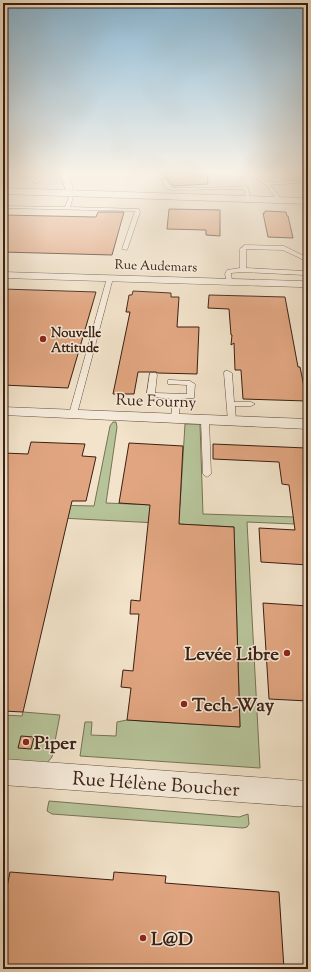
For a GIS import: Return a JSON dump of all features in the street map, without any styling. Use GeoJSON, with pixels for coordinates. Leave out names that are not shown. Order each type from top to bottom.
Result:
{"type":"FeatureCollection","features":[{"type":"Feature","properties":{"kind":"street","name":"Rue Audemars"},"geometry":{"type":"LineString","coordinates":[[3,275],[301,284],[308,286]]}},
{"type":"Feature","properties":{"kind":"street","name":"Rue Fourny"},"geometry":{"type":"LineString","coordinates":[[3,411],[308,424]]}},
{"type":"Feature","properties":{"kind":"street","name":"Rue Hélène Boucher"},"geometry":{"type":"LineString","coordinates":[[3,772],[308,794]]}},
{"type":"Feature","properties":{"kind":"lane"},"geometry":{"type":"LineString","coordinates":[[125,249],[135,219]]}},
{"type":"Feature","properties":{"kind":"lane"},"geometry":{"type":"LineString","coordinates":[[243,270],[242,249],[245,247],[284,248],[308,260]]}},
{"type":"Feature","properties":{"kind":"lane"},"geometry":{"type":"LineString","coordinates":[[229,282],[229,271],[306,272],[308,286]]}},
{"type":"Feature","properties":{"kind":"lane"},"geometry":{"type":"LineString","coordinates":[[73,414],[110,278]]}},
{"type":"Feature","properties":{"kind":"lane"},"geometry":{"type":"LineString","coordinates":[[228,372],[232,421]]}},
{"type":"Feature","properties":{"kind":"lane"},"geometry":{"type":"LineString","coordinates":[[153,375],[151,393],[153,395],[177,397],[191,396],[190,383],[171,382]]}},
{"type":"Feature","properties":{"kind":"lane"},"geometry":{"type":"LineString","coordinates":[[175,418],[177,397]]}},
{"type":"Feature","properties":{"kind":"lane"},"geometry":{"type":"LineString","coordinates":[[230,404],[251,404]]}},
{"type":"Feature","properties":{"kind":"lane"},"geometry":{"type":"LineString","coordinates":[[205,420],[207,474]]}},
{"type":"Feature","properties":{"kind":"green space"},"geometry":{"type":"Polygon","coordinates":[[[113,422],[116,422],[117,427],[106,503],[180,506],[185,424],[200,424],[203,514],[294,517],[294,524],[247,522],[260,768],[80,756],[85,722],[92,722],[91,735],[116,736],[117,722],[127,720],[240,727],[234,527],[3,515],[3,504],[94,506],[110,426],[113,422]]]}},
{"type":"Feature","properties":{"kind":"green space"},"geometry":{"type":"Polygon","coordinates":[[[23,712],[60,715],[52,757],[46,764],[3,761],[3,715],[22,716],[23,712]]]}},
{"type":"Feature","properties":{"kind":"green space"},"geometry":{"type":"Polygon","coordinates":[[[49,801],[239,817],[248,814],[249,824],[247,827],[243,828],[52,814],[47,811],[49,801]]]}},
{"type":"Feature","properties":{"kind":"building"},"geometry":{"type":"Polygon","coordinates":[[[3,219],[122,219],[112,255],[3,252],[3,219]]]}},
{"type":"Feature","properties":{"kind":"building"},"geometry":{"type":"Polygon","coordinates":[[[168,219],[220,219],[220,236],[206,235],[206,230],[167,229],[168,219]]]}},
{"type":"Feature","properties":{"kind":"building"},"geometry":{"type":"Polygon","coordinates":[[[264,219],[289,219],[293,238],[268,237],[264,219]]]}},
{"type":"Feature","properties":{"kind":"building","name":"Nouvelle Attitude"},"geometry":{"type":"Polygon","coordinates":[[[3,289],[96,292],[68,388],[3,385],[3,289]]]}},
{"type":"Feature","properties":{"kind":"building"},"geometry":{"type":"Polygon","coordinates":[[[133,291],[171,293],[171,297],[179,297],[177,327],[199,327],[197,374],[138,372],[134,394],[113,394],[130,312],[126,312],[129,295],[132,295],[133,291]]]}},
{"type":"Feature","properties":{"kind":"building"},"geometry":{"type":"Polygon","coordinates":[[[209,295],[285,297],[298,367],[300,367],[307,401],[243,399],[241,370],[235,370],[234,343],[231,345],[232,335],[229,309],[208,308],[209,295]]]}},
{"type":"Feature","properties":{"kind":"building"},"geometry":{"type":"Polygon","coordinates":[[[31,442],[85,444],[82,456],[96,457],[86,501],[72,501],[23,712],[3,711],[3,453],[28,454],[31,442]]]}},
{"type":"Feature","properties":{"kind":"building"},"geometry":{"type":"Polygon","coordinates":[[[129,443],[183,446],[179,524],[234,527],[240,727],[127,720],[131,688],[121,687],[123,670],[133,671],[139,614],[130,614],[131,600],[140,601],[150,505],[119,503],[129,443]]]}},
{"type":"Feature","properties":{"kind":"building"},"geometry":{"type":"Polygon","coordinates":[[[213,444],[306,448],[308,463],[308,565],[261,562],[259,528],[295,530],[289,485],[282,484],[279,462],[213,459],[213,444]]]}},
{"type":"Feature","properties":{"kind":"building","name":"Levée Libre"},"geometry":{"type":"Polygon","coordinates":[[[263,603],[308,606],[308,701],[269,699],[263,603]]]}},
{"type":"Feature","properties":{"kind":"building","name":"Piper"},"geometry":{"type":"Polygon","coordinates":[[[21,736],[34,737],[31,749],[18,748],[21,736]]]}},
{"type":"Feature","properties":{"kind":"building","name":"L@D"},"geometry":{"type":"Polygon","coordinates":[[[10,872],[113,880],[114,872],[166,876],[165,883],[279,892],[284,969],[3,969],[3,907],[10,872]]]}},
{"type":"Feature","properties":{"kind":"place","name":"Nouvelle Attitude"},"geometry":{"type":"Point","coordinates":[43,339]}},
{"type":"Feature","properties":{"kind":"place","name":"Levée Libre"},"geometry":{"type":"Point","coordinates":[287,653]}},
{"type":"Feature","properties":{"kind":"place","name":"Tech-Way"},"geometry":{"type":"Point","coordinates":[184,704]}},
{"type":"Feature","properties":{"kind":"place","name":"Piper"},"geometry":{"type":"Point","coordinates":[26,742]}},
{"type":"Feature","properties":{"kind":"place","name":"L@D"},"geometry":{"type":"Point","coordinates":[143,938]}}]}
